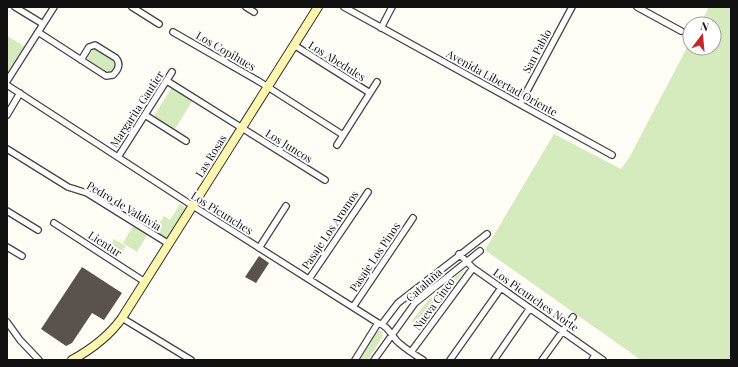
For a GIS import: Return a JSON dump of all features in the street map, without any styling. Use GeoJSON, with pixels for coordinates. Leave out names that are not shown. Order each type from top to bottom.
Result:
{"type":"FeatureCollection","features":[{"type":"Feature","properties":{"kind":"main road","name":"Las Rosas"},"geometry":{"type":"LineString","coordinates":[[72,360],[97,344],[122,318],[318,7]]}},
{"type":"Feature","properties":{"kind":"street"},"geometry":{"type":"LineString","coordinates":[[15,7],[43,24]]}},
{"type":"Feature","properties":{"kind":"street"},"geometry":{"type":"LineString","coordinates":[[7,81],[54,7]]}},
{"type":"Feature","properties":{"kind":"street"},"geometry":{"type":"LineString","coordinates":[[132,7],[159,24]]}},
{"type":"Feature","properties":{"kind":"street"},"geometry":{"type":"LineString","coordinates":[[246,7],[254,12]]}},
{"type":"Feature","properties":{"kind":"street","name":"Avenida Libertad Oriente"},"geometry":{"type":"LineString","coordinates":[[344,7],[612,156]]}},
{"type":"Feature","properties":{"kind":"street"},"geometry":{"type":"LineString","coordinates":[[381,28],[392,7]]}},
{"type":"Feature","properties":{"kind":"street","name":"San Pablo"},"geometry":{"type":"LineString","coordinates":[[520,104],[572,7]]}},
{"type":"Feature","properties":{"kind":"street"},"geometry":{"type":"LineString","coordinates":[[637,7],[681,31]]}},
{"type":"Feature","properties":{"kind":"street"},"geometry":{"type":"LineString","coordinates":[[38,32],[81,60],[108,76],[115,74],[119,66],[119,62],[116,58],[95,45],[89,47],[81,60]]}},
{"type":"Feature","properties":{"kind":"street","name":"Los Copihues"},"geometry":{"type":"LineString","coordinates":[[173,32],[268,87],[344,135]]}},
{"type":"Feature","properties":{"kind":"street","name":"Los Abedules"},"geometry":{"type":"LineString","coordinates":[[294,45],[370,93]]}},
{"type":"Feature","properties":{"kind":"street","name":"Margarita Gautier"},"geometry":{"type":"LineString","coordinates":[[118,157],[172,72]]}},
{"type":"Feature","properties":{"kind":"street","name":"Los Juncos"},"geometry":{"type":"LineString","coordinates":[[167,81],[325,180]]}},
{"type":"Feature","properties":{"kind":"street"},"geometry":{"type":"LineString","coordinates":[[337,145],[377,82]]}},
{"type":"Feature","properties":{"kind":"street","name":"Los Picunches"},"geometry":{"type":"LineString","coordinates":[[7,85],[193,206],[387,328],[399,344],[423,360]]}},
{"type":"Feature","properties":{"kind":"street"},"geometry":{"type":"LineString","coordinates":[[7,115],[20,93]]}},
{"type":"Feature","properties":{"kind":"street"},"geometry":{"type":"LineString","coordinates":[[145,115],[186,140]]}},
{"type":"Feature","properties":{"kind":"street","name":"Pedro de Valdivia"},"geometry":{"type":"LineString","coordinates":[[7,150],[68,188],[87,193],[169,244]]}},
{"type":"Feature","properties":{"kind":"street","name":"Pasaje Los Aromos"},"geometry":{"type":"LineString","coordinates":[[309,280],[368,192]]}},
{"type":"Feature","properties":{"kind":"street"},"geometry":{"type":"LineString","coordinates":[[259,248],[286,206]]}},
{"type":"Feature","properties":{"kind":"street"},"geometry":{"type":"LineString","coordinates":[[7,211],[38,230]]}},
{"type":"Feature","properties":{"kind":"street","name":"Pasaje Los Pinos"},"geometry":{"type":"LineString","coordinates":[[353,307],[413,218]]}},
{"type":"Feature","properties":{"kind":"street","name":"Lientur"},"geometry":{"type":"LineString","coordinates":[[54,223],[145,282]]}},
{"type":"Feature","properties":{"kind":"street","name":"Cataluña"},"geometry":{"type":"LineString","coordinates":[[355,360],[380,324],[398,303],[459,254],[487,234]]}},
{"type":"Feature","properties":{"kind":"street"},"geometry":{"type":"LineString","coordinates":[[7,247],[22,256]]}},
{"type":"Feature","properties":{"kind":"street","name":"Cataluña"},"geometry":{"type":"LineString","coordinates":[[374,360],[416,304],[480,251]]}},
{"type":"Feature","properties":{"kind":"street","name":"Los Picunches Norte"},"geometry":{"type":"LineString","coordinates":[[459,254],[473,268],[603,360]]}},
{"type":"Feature","properties":{"kind":"street","name":"Nueva Cinco"},"geometry":{"type":"LineString","coordinates":[[411,352],[473,268]]}},
{"type":"Feature","properties":{"kind":"street"},"geometry":{"type":"LineString","coordinates":[[450,360],[501,288]]}},
{"type":"Feature","properties":{"kind":"street"},"geometry":{"type":"LineString","coordinates":[[494,360],[530,308]]}},
{"type":"Feature","properties":{"kind":"street"},"geometry":{"type":"LineString","coordinates":[[542,360],[573,317]]}},
{"type":"Feature","properties":{"kind":"street"},"geometry":{"type":"LineString","coordinates":[[122,318],[191,360]]}},
{"type":"Feature","properties":{"kind":"street"},"geometry":{"type":"LineString","coordinates":[[7,322],[20,340],[40,360]]}},
{"type":"Feature","properties":{"kind":"street"},"geometry":{"type":"LineString","coordinates":[[592,360],[596,354]]}},
{"type":"Feature","properties":{"kind":"green space"},"geometry":{"type":"Polygon","coordinates":[[[709,7],[731,7],[731,360],[641,360],[485,250],[554,134],[621,169],[629,158],[683,56],[722,56],[722,16],[704,16],[709,7]]]}},
{"type":"Feature","properties":{"kind":"green space"},"geometry":{"type":"Polygon","coordinates":[[[7,36],[24,46],[7,73],[7,36]]]}},
{"type":"Feature","properties":{"kind":"green space"},"geometry":{"type":"Polygon","coordinates":[[[93,49],[96,49],[115,61],[117,65],[112,72],[108,73],[87,58],[93,49]]]}},
{"type":"Feature","properties":{"kind":"green space"},"geometry":{"type":"Polygon","coordinates":[[[172,87],[193,100],[175,129],[154,116],[172,87]]]}},
{"type":"Feature","properties":{"kind":"green space"},"geometry":{"type":"Polygon","coordinates":[[[180,204],[189,210],[170,241],[154,231],[164,216],[170,220],[180,204]]]}},
{"type":"Feature","properties":{"kind":"green space"},"geometry":{"type":"Polygon","coordinates":[[[133,226],[147,235],[137,252],[123,243],[133,226]]]}},
{"type":"Feature","properties":{"kind":"green space"},"geometry":{"type":"Polygon","coordinates":[[[114,239],[126,246],[116,260],[105,253],[114,239]]]}},
{"type":"Feature","properties":{"kind":"green space"},"geometry":{"type":"Polygon","coordinates":[[[465,269],[423,328],[412,321],[429,299],[465,269]]]}},
{"type":"Feature","properties":{"kind":"green space"},"geometry":{"type":"Polygon","coordinates":[[[378,330],[383,336],[368,360],[360,360],[378,330]]]}},
{"type":"Feature","properties":{"kind":"building"},"geometry":{"type":"Polygon","coordinates":[[[259,256],[269,263],[256,283],[245,277],[259,256]]]}},
{"type":"Feature","properties":{"kind":"building"},"geometry":{"type":"Polygon","coordinates":[[[82,267],[122,293],[104,320],[92,313],[72,343],[66,346],[41,329],[82,267]]]}}]}
